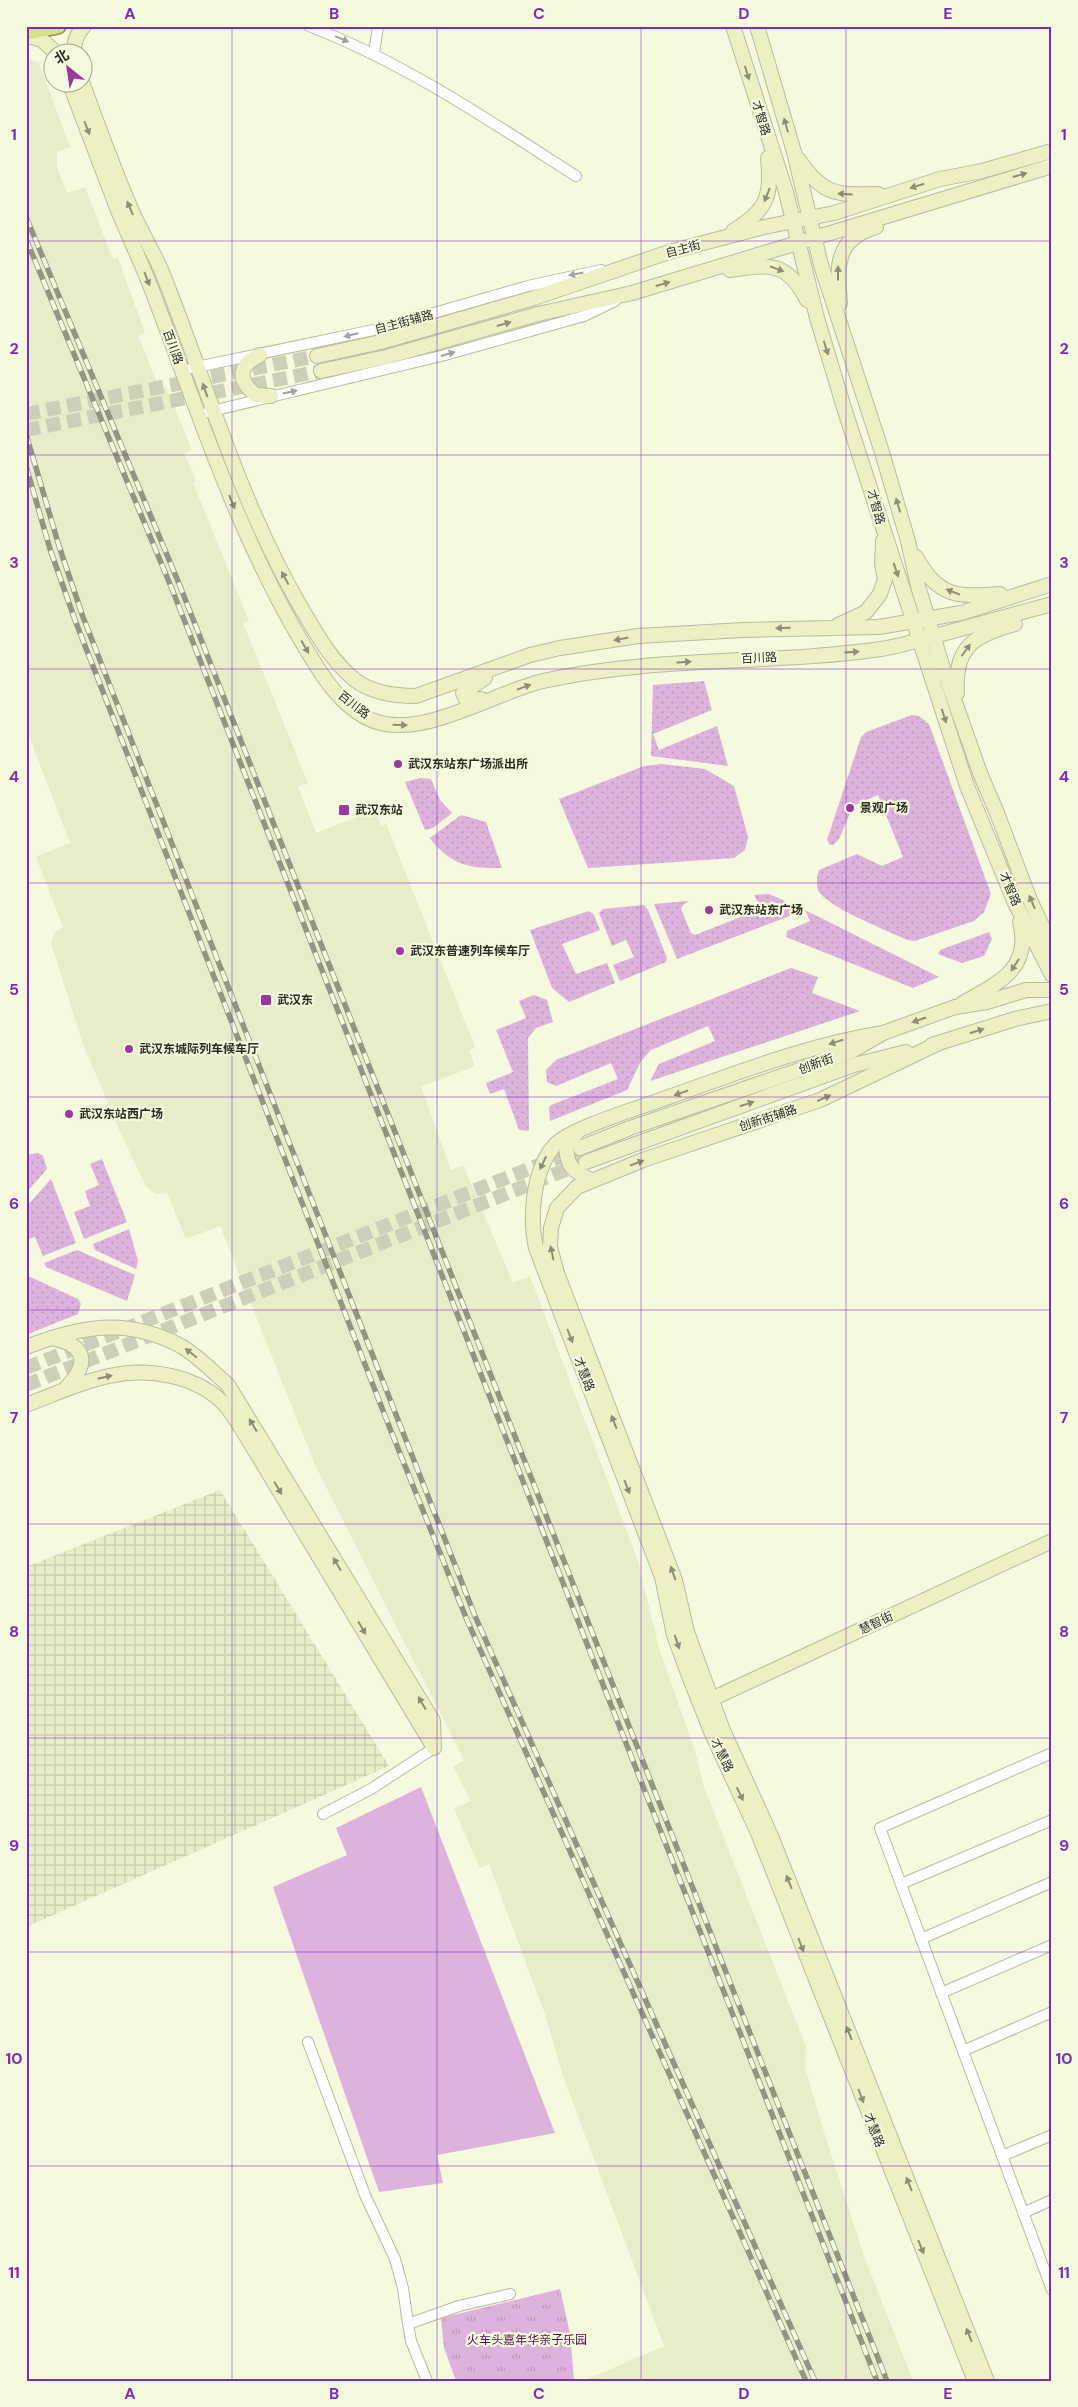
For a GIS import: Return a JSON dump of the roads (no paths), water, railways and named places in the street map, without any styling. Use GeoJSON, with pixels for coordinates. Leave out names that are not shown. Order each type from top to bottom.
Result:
{"type":"FeatureCollection","features":[{"type":"Feature","properties":{"kind":"main road"},"geometry":{"type":"LineString","coordinates":[[26,33],[58,26]]}},
{"type":"Feature","properties":{"kind":"street"},"geometry":{"type":"LineString","coordinates":[[74,42],[78,32],[84,26]]}},
{"type":"Feature","properties":{"kind":"street"},"geometry":{"type":"LineString","coordinates":[[309,26],[374,54],[453,98],[576,176]]}},
{"type":"Feature","properties":{"kind":"street"},"geometry":{"type":"LineString","coordinates":[[374,54],[378,26]]}},
{"type":"Feature","properties":{"kind":"street","name":"才智路"},"geometry":{"type":"LineString","coordinates":[[733,26],[793,221],[817,318],[918,640],[967,786],[1014,902],[1052,975]]}},
{"type":"Feature","properties":{"kind":"street","name":"才智路"},"geometry":{"type":"LineString","coordinates":[[757,26],[794,152],[821,265],[841,322],[908,541],[928,619],[980,773],[997,812],[1030,900],[1052,947]]}},
{"type":"Feature","properties":{"kind":"street"},"geometry":{"type":"LineString","coordinates":[[26,33],[44,42]]}},
{"type":"Feature","properties":{"kind":"street","name":"百川路"},"geometry":{"type":"LineString","coordinates":[[74,92],[182,370],[213,457],[255,554],[312,660],[344,700],[374,721],[395,726],[425,723],[537,683],[602,670],[673,663],[886,649],[1052,604]]}},
{"type":"Feature","properties":{"kind":"street","name":"百川路"},"geometry":{"type":"LineString","coordinates":[[86,92],[131,209],[163,275],[212,411],[250,507],[292,592],[328,650],[356,680],[382,692],[400,696],[416,696],[506,663],[560,648],[638,636],[832,627],[879,627],[962,613],[1018,593],[1052,584]]}},
{"type":"Feature","properties":{"kind":"street"},"geometry":{"type":"LineString","coordinates":[[716,240],[751,220],[768,196],[771,182],[765,130]]}},
{"type":"Feature","properties":{"kind":"street","name":"自主街"},"geometry":{"type":"LineString","coordinates":[[318,356],[381,342],[498,309],[577,285],[624,267],[716,240],[834,213],[894,193],[1052,151]]}},
{"type":"Feature","properties":{"kind":"street"},"geometry":{"type":"LineString","coordinates":[[794,152],[808,174],[834,193],[894,193]]}},
{"type":"Feature","properties":{"kind":"street"},"geometry":{"type":"LineString","coordinates":[[321,371],[386,357],[538,314],[632,293],[814,236],[1052,166]]}},
{"type":"Feature","properties":{"kind":"street"},"geometry":{"type":"LineString","coordinates":[[841,322],[838,260],[847,244],[861,231],[935,210],[988,185]]}},
{"type":"Feature","properties":{"kind":"street"},"geometry":{"type":"LineString","coordinates":[[694,275],[763,265],[777,267],[791,275],[799,284],[817,318]]}},
{"type":"Feature","properties":{"kind":"street","name":"自主街辅路"},"geometry":{"type":"LineString","coordinates":[[182,370],[378,329],[573,274],[624,267]]}},
{"type":"Feature","properties":{"kind":"street"},"geometry":{"type":"LineString","coordinates":[[198,415],[271,396],[390,370],[584,316],[632,293]]}},
{"type":"Feature","properties":{"kind":"street"},"geometry":{"type":"LineString","coordinates":[[260,355],[249,361],[244,367],[242,375],[244,382],[256,395],[271,396]]}},
{"type":"Feature","properties":{"kind":"street"},"geometry":{"type":"LineString","coordinates":[[832,627],[866,612],[880,594],[885,579],[882,564],[883,530]]}},
{"type":"Feature","properties":{"kind":"street"},"geometry":{"type":"LineString","coordinates":[[908,541],[924,573],[938,585],[955,595],[1018,593]]}},
{"type":"Feature","properties":{"kind":"street"},"geometry":{"type":"LineString","coordinates":[[959,714],[956,675],[959,660],[971,642],[990,631],[1052,613]]}},
{"type":"Feature","properties":{"kind":"street"},"geometry":{"type":"LineString","coordinates":[[495,698],[467,701],[463,693],[506,663]]}},
{"type":"Feature","properties":{"kind":"street"},"geometry":{"type":"LineString","coordinates":[[955,1007],[1002,981],[1017,964],[1023,936],[1014,902]]}},
{"type":"Feature","properties":{"kind":"street","name":"创新街"},"geometry":{"type":"LineString","coordinates":[[580,1148],[639,1125],[852,1051],[883,1033],[955,1007],[987,1002],[1026,990],[1052,990]]}},
{"type":"Feature","properties":{"kind":"street","name":"创新街"},"geometry":{"type":"LineString","coordinates":[[586,1162],[854,1065],[939,1043],[1015,1019],[1052,1011]]}},
{"type":"Feature","properties":{"kind":"street"},"geometry":{"type":"LineString","coordinates":[[591,1180],[575,1172],[566,1160],[566,1146],[578,1132],[618,1115],[801,1053],[845,1039],[883,1033]]}},
{"type":"Feature","properties":{"kind":"street","name":"创新街辅路"},"geometry":{"type":"LineString","coordinates":[[591,1180],[696,1141],[820,1100],[939,1043]]}},
{"type":"Feature","properties":{"kind":"street","name":"才慧路"},"geometry":{"type":"LineString","coordinates":[[578,1132],[558,1142],[545,1157],[539,1172],[532,1228],[534,1241],[662,1577],[674,1636],[771,1836],[986,2381]]}},
{"type":"Feature","properties":{"kind":"street","name":"才慧路"},"geometry":{"type":"LineString","coordinates":[[591,1180],[577,1187],[557,1208],[551,1228],[550,1247],[557,1273],[675,1580],[707,1705],[974,2381]]}},
{"type":"Feature","properties":{"kind":"street"},"geometry":{"type":"LineString","coordinates":[[26,1346],[81,1329],[99,1327],[137,1330],[181,1346],[228,1385],[433,1721],[434,1748]]}},
{"type":"Feature","properties":{"kind":"street"},"geometry":{"type":"LineString","coordinates":[[50,1338],[66,1341],[80,1353],[82,1365],[79,1375],[64,1390]]}},
{"type":"Feature","properties":{"kind":"street"},"geometry":{"type":"LineString","coordinates":[[26,1405],[110,1375],[152,1373],[172,1376],[191,1382],[225,1405],[251,1444],[434,1748]]}},
{"type":"Feature","properties":{"kind":"street","name":"慧智街"},"geometry":{"type":"LineString","coordinates":[[707,1705],[1052,1541]]}},
{"type":"Feature","properties":{"kind":"street","name":"慧智街"},"geometry":{"type":"LineString","coordinates":[[707,1705],[1052,1550]]}},
{"type":"Feature","properties":{"kind":"street"},"geometry":{"type":"LineString","coordinates":[[323,1814],[379,1784],[434,1748]]}},
{"type":"Feature","properties":{"kind":"street"},"geometry":{"type":"LineString","coordinates":[[1052,1753],[880,1828],[1023,2213],[1047,2264],[1052,2290]]}},
{"type":"Feature","properties":{"kind":"street"},"geometry":{"type":"LineString","coordinates":[[901,1884],[1052,1820]]}},
{"type":"Feature","properties":{"kind":"street"},"geometry":{"type":"LineString","coordinates":[[922,1939],[1052,1882]]}},
{"type":"Feature","properties":{"kind":"street"},"geometry":{"type":"LineString","coordinates":[[941,1993],[1052,1945]]}},
{"type":"Feature","properties":{"kind":"street"},"geometry":{"type":"LineString","coordinates":[[963,2051],[1052,2012]]}},
{"type":"Feature","properties":{"kind":"street"},"geometry":{"type":"LineString","coordinates":[[308,2042],[365,2195],[395,2259],[404,2288],[411,2341],[427,2381]]}},
{"type":"Feature","properties":{"kind":"street"},"geometry":{"type":"LineString","coordinates":[[1002,2156],[1052,2135]]}},
{"type":"Feature","properties":{"kind":"street"},"geometry":{"type":"LineString","coordinates":[[1023,2213],[1052,2200]]}},
{"type":"Feature","properties":{"kind":"street"},"geometry":{"type":"LineString","coordinates":[[408,2324],[459,2306],[510,2294]]}},
{"type":"Feature","properties":{"kind":"tunnel"},"geometry":{"type":"LineString","coordinates":[[26,414],[317,356]]}},
{"type":"Feature","properties":{"kind":"tunnel"},"geometry":{"type":"LineString","coordinates":[[26,430],[321,371]]}},
{"type":"Feature","properties":{"kind":"tunnel"},"geometry":{"type":"LineString","coordinates":[[26,1368],[577,1150]]}},
{"type":"Feature","properties":{"kind":"tunnel"},"geometry":{"type":"LineString","coordinates":[[26,1385],[583,1163]]}},
{"type":"Feature","properties":{"kind":"railway"},"geometry":{"type":"LineString","coordinates":[[26,217],[180,586],[887,2381]]}},
{"type":"Feature","properties":{"kind":"railway"},"geometry":{"type":"LineString","coordinates":[[26,239],[172,589],[877,2381]]}},
{"type":"Feature","properties":{"kind":"railway"},"geometry":{"type":"LineString","coordinates":[[26,434],[59,546],[83,617],[475,1616],[815,2381]]}},
{"type":"Feature","properties":{"kind":"railway"},"geometry":{"type":"LineString","coordinates":[[26,466],[50,549],[75,620],[389,1426],[467,1620],[806,2381]]}},
{"type":"Feature","properties":{"kind":"place","name":"武汉东站东广场派出所"},"geometry":{"type":"Point","coordinates":[398,764]}},
{"type":"Feature","properties":{"kind":"place","name":"景观广场"},"geometry":{"type":"Point","coordinates":[850,808]}},
{"type":"Feature","properties":{"kind":"place","name":"武汉东站"},"geometry":{"type":"Point","coordinates":[344,810]}},
{"type":"Feature","properties":{"kind":"place","name":"武汉东站东广场"},"geometry":{"type":"Point","coordinates":[709,910]}},
{"type":"Feature","properties":{"kind":"place","name":"武汉东普速列车候车厅"},"geometry":{"type":"Point","coordinates":[400,951]}},
{"type":"Feature","properties":{"kind":"place","name":"武汉东"},"geometry":{"type":"Point","coordinates":[266,1000]}},
{"type":"Feature","properties":{"kind":"place","name":"武汉东城际列车候车厅"},"geometry":{"type":"Point","coordinates":[129,1049]}},
{"type":"Feature","properties":{"kind":"place","name":"武汉东站西广场"},"geometry":{"type":"Point","coordinates":[69,1114]}},
{"type":"Feature","properties":{"kind":"park label","name":"火车头嘉年华亲子乐园"},"geometry":{"type":"Point","coordinates":[527,2340]}}]}
